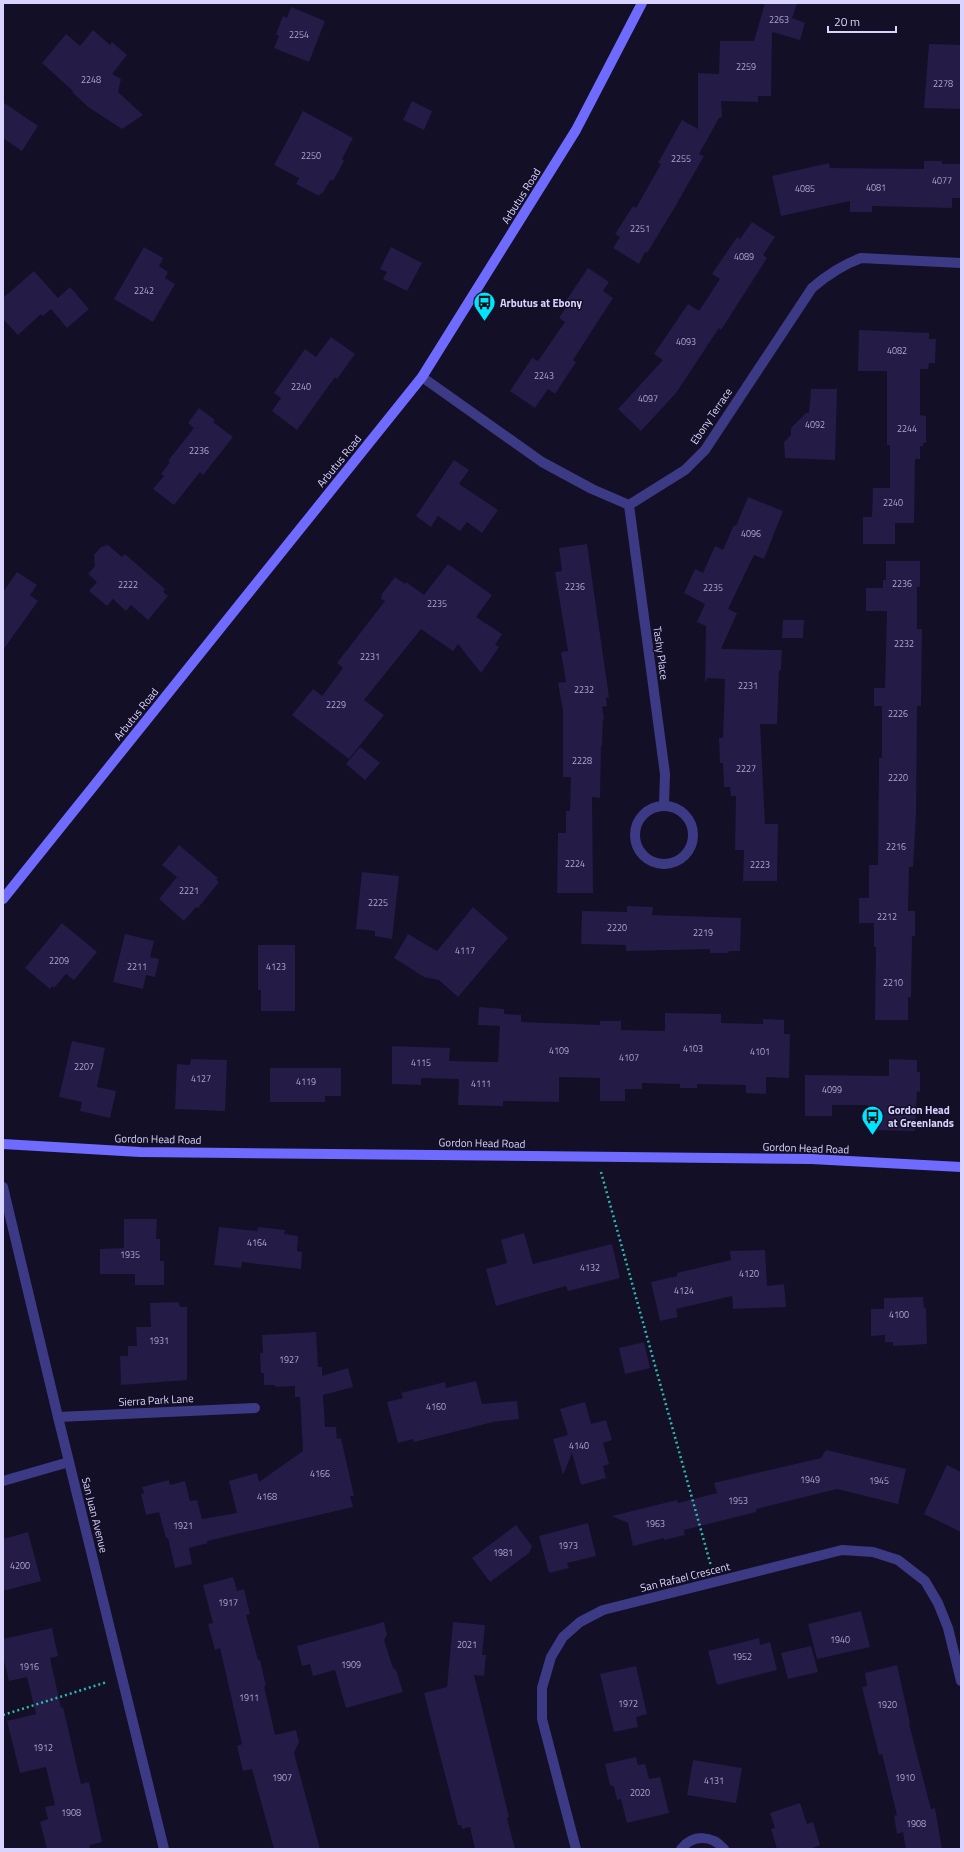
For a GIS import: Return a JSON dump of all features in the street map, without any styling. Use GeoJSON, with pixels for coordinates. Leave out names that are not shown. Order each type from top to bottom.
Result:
{"type":"FeatureCollection","features":[{"type":"Feature","properties":{"kind":"main road","name":"Arbutus Road"},"geometry":{"type":"LineString","coordinates":[[3,899],[422,378],[576,130],[642,3]]}},
{"type":"Feature","properties":{"kind":"main road","name":"Gordon Head Road"},"geometry":{"type":"LineString","coordinates":[[3,1144],[140,1152],[812,1159],[961,1167]]}},
{"type":"Feature","properties":{"kind":"street","name":"Ebony Terrace"},"geometry":{"type":"LineString","coordinates":[[629,505],[685,470],[705,450],[808,294],[827,276],[847,263],[861,258],[961,264]]}},
{"type":"Feature","properties":{"kind":"street"},"geometry":{"type":"LineString","coordinates":[[422,378],[542,462],[592,489],[629,505]]}},
{"type":"Feature","properties":{"kind":"street","name":"Tashy Place"},"geometry":{"type":"LineString","coordinates":[[629,505],[665,774],[664,805]]}},
{"type":"Feature","properties":{"kind":"street"},"geometry":{"type":"LineString","coordinates":[[664,805],[674,807],[682,811],[688,818],[692,827],[693,837],[691,846],[686,854],[674,862],[660,864],[651,861],[643,855],[637,847],[635,837],[639,819],[646,811],[654,807],[664,805]]}},
{"type":"Feature","properties":{"kind":"street","name":"San Juan Avenue"},"geometry":{"type":"LineString","coordinates":[[3,1187],[164,1849]]}},
{"type":"Feature","properties":{"kind":"street","name":"Sierra Park Lane"},"geometry":{"type":"LineString","coordinates":[[58,1417],[255,1408]]}},
{"type":"Feature","properties":{"kind":"street"},"geometry":{"type":"LineString","coordinates":[[3,1481],[69,1462]]}},
{"type":"Feature","properties":{"kind":"street","name":"San Rafael Crescent"},"geometry":{"type":"LineString","coordinates":[[576,1849],[542,1719],[542,1688],[551,1657],[563,1637],[580,1622],[603,1610],[842,1550],[873,1552],[898,1560],[925,1581],[938,1603],[948,1628],[961,1681]]}},
{"type":"Feature","properties":{"kind":"street"},"geometry":{"type":"LineString","coordinates":[[681,1849],[688,1842],[704,1838],[712,1839],[724,1849]]}},
{"type":"Feature","properties":{"kind":"path"},"geometry":{"type":"LineString","coordinates":[[596,1156],[716,1582]]}},
{"type":"Feature","properties":{"kind":"path"},"geometry":{"type":"LineString","coordinates":[[3,1715],[122,1677]]}},
{"type":"Feature","properties":{"kind":"building"},"geometry":{"type":"Polygon","coordinates":[[[765,3],[797,3],[792,18],[805,23],[800,40],[772,32],[771,96],[758,96],[758,102],[721,101],[722,117],[719,118],[699,154],[704,156],[672,212],[647,253],[645,252],[639,264],[613,248],[620,237],[615,234],[633,206],[636,208],[661,164],[658,163],[682,120],[698,129],[698,73],[719,74],[720,41],[754,41],[765,3]]]}},
{"type":"Feature","properties":{"kind":"building"},"geometry":{"type":"Polygon","coordinates":[[[291,7],[325,21],[309,62],[274,48],[279,36],[276,34],[283,16],[287,18],[291,7]]]}},
{"type":"Feature","properties":{"kind":"building"},"geometry":{"type":"Polygon","coordinates":[[[93,30],[110,45],[112,42],[127,55],[112,74],[121,79],[118,92],[143,115],[122,129],[88,107],[42,63],[66,34],[80,46],[93,30]]]}},
{"type":"Feature","properties":{"kind":"building"},"geometry":{"type":"Polygon","coordinates":[[[929,44],[961,45],[960,109],[924,108],[929,44]]]}},
{"type":"Feature","properties":{"kind":"building"},"geometry":{"type":"Polygon","coordinates":[[[412,101],[432,111],[424,130],[403,120],[412,101]]]}},
{"type":"Feature","properties":{"kind":"building"},"geometry":{"type":"Polygon","coordinates":[[[3,102],[38,126],[22,151],[3,138],[3,102]]]}},
{"type":"Feature","properties":{"kind":"building"},"geometry":{"type":"Polygon","coordinates":[[[303,111],[353,138],[342,159],[344,161],[333,181],[331,179],[322,194],[320,193],[319,196],[296,184],[299,178],[274,165],[303,111]]]}},
{"type":"Feature","properties":{"kind":"building"},"geometry":{"type":"Polygon","coordinates":[[[924,161],[942,161],[942,164],[961,164],[961,198],[952,198],[952,208],[872,206],[872,212],[850,212],[850,201],[781,216],[772,176],[829,163],[830,168],[924,169],[924,161]]]}},
{"type":"Feature","properties":{"kind":"building"},"geometry":{"type":"Polygon","coordinates":[[[752,222],[775,237],[763,255],[767,258],[721,330],[719,328],[676,393],[641,431],[618,409],[663,360],[654,354],[688,304],[699,311],[720,279],[712,274],[737,237],[740,239],[752,222]]]}},
{"type":"Feature","properties":{"kind":"building"},"geometry":{"type":"Polygon","coordinates":[[[144,247],[163,258],[159,266],[168,272],[165,278],[175,284],[153,322],[114,299],[144,247]]]}},
{"type":"Feature","properties":{"kind":"building"},"geometry":{"type":"Polygon","coordinates":[[[391,247],[422,263],[407,291],[383,279],[387,272],[380,269],[391,247]]]}},
{"type":"Feature","properties":{"kind":"building"},"geometry":{"type":"Polygon","coordinates":[[[588,268],[609,282],[603,291],[613,298],[573,360],[576,362],[555,394],[548,389],[535,408],[510,391],[532,358],[538,361],[565,322],[559,318],[569,303],[566,301],[588,268]]]}},
{"type":"Feature","properties":{"kind":"building"},"geometry":{"type":"Polygon","coordinates":[[[34,271],[58,298],[70,287],[89,309],[67,328],[51,309],[43,316],[41,314],[18,335],[3,319],[3,298],[34,271]]]}},
{"type":"Feature","properties":{"kind":"building"},"geometry":{"type":"Polygon","coordinates":[[[859,330],[929,333],[929,339],[936,339],[935,363],[929,363],[928,369],[920,369],[920,415],[926,416],[926,443],[923,443],[923,446],[920,446],[920,459],[915,459],[914,523],[895,523],[895,544],[863,544],[863,517],[872,517],[873,488],[890,488],[890,445],[887,445],[887,371],[858,371],[859,330]]]}},
{"type":"Feature","properties":{"kind":"building"},"geometry":{"type":"Polygon","coordinates":[[[331,337],[355,354],[337,379],[335,377],[297,430],[272,411],[281,398],[274,393],[305,349],[316,357],[331,337]]]}},
{"type":"Feature","properties":{"kind":"building"},"geometry":{"type":"Polygon","coordinates":[[[811,389],[837,389],[835,460],[785,458],[784,442],[791,435],[791,428],[806,413],[809,413],[811,389]]]}},
{"type":"Feature","properties":{"kind":"building"},"geometry":{"type":"Polygon","coordinates":[[[199,408],[215,420],[213,422],[233,437],[203,475],[200,472],[174,505],[153,489],[164,476],[161,474],[170,462],[168,461],[194,428],[188,423],[199,408]]]}},
{"type":"Feature","properties":{"kind":"building"},"geometry":{"type":"Polygon","coordinates":[[[454,460],[469,470],[459,484],[498,510],[482,533],[467,522],[460,531],[438,516],[431,527],[416,516],[454,460]]]}},
{"type":"Feature","properties":{"kind":"building"},"geometry":{"type":"Polygon","coordinates":[[[748,497],[783,511],[764,559],[754,555],[728,609],[737,613],[721,649],[782,650],[781,670],[779,670],[777,724],[760,724],[765,824],[778,824],[777,881],[743,881],[744,850],[735,850],[736,796],[731,796],[730,787],[724,787],[723,763],[720,763],[719,738],[723,738],[725,679],[707,678],[705,683],[706,626],[697,622],[705,604],[684,593],[695,569],[703,573],[715,546],[723,550],[734,525],[736,526],[748,497]]]}},
{"type":"Feature","properties":{"kind":"building"},"geometry":{"type":"Polygon","coordinates":[[[587,544],[609,697],[606,698],[607,706],[602,707],[604,719],[601,746],[600,798],[592,797],[593,893],[557,893],[558,833],[566,833],[566,811],[570,811],[571,777],[563,777],[563,710],[558,683],[566,682],[561,652],[568,651],[555,572],[562,571],[559,548],[587,544]]]}},
{"type":"Feature","properties":{"kind":"building"},"geometry":{"type":"Polygon","coordinates":[[[108,545],[122,557],[125,554],[165,589],[163,592],[168,596],[148,620],[131,605],[126,611],[113,599],[107,606],[89,591],[97,582],[88,574],[95,566],[94,555],[101,547],[108,545]]]}},
{"type":"Feature","properties":{"kind":"building"},"geometry":{"type":"Polygon","coordinates":[[[886,561],[920,561],[920,587],[917,587],[917,629],[922,629],[921,706],[917,706],[916,815],[913,867],[909,867],[908,911],[915,911],[915,936],[912,936],[911,997],[908,997],[908,1020],[875,1020],[876,947],[874,947],[874,923],[859,923],[859,898],[869,898],[869,865],[878,865],[879,758],[882,758],[882,706],[874,706],[874,688],[885,688],[887,611],[866,611],[866,588],[883,588],[883,580],[886,580],[886,561]]]}},
{"type":"Feature","properties":{"kind":"building"},"geometry":{"type":"Polygon","coordinates":[[[448,564],[492,595],[476,617],[502,634],[495,645],[499,647],[481,673],[458,644],[453,651],[421,629],[364,700],[384,715],[349,759],[292,715],[313,689],[322,696],[343,668],[337,663],[385,601],[381,599],[382,594],[395,577],[405,584],[406,582],[424,595],[448,564]]]}},
{"type":"Feature","properties":{"kind":"building"},"geometry":{"type":"Polygon","coordinates":[[[17,572],[37,585],[30,595],[38,601],[3,650],[3,592],[17,572]]]}},
{"type":"Feature","properties":{"kind":"building"},"geometry":{"type":"Polygon","coordinates":[[[783,620],[804,620],[803,638],[782,638],[783,620]]]}},
{"type":"Feature","properties":{"kind":"building"},"geometry":{"type":"Polygon","coordinates":[[[360,747],[380,763],[365,780],[346,764],[360,747]]]}},
{"type":"Feature","properties":{"kind":"building"},"geometry":{"type":"Polygon","coordinates":[[[179,845],[218,878],[216,880],[219,882],[198,908],[196,907],[184,921],[159,899],[177,877],[162,865],[179,845]]]}},
{"type":"Feature","properties":{"kind":"building"},"geometry":{"type":"Polygon","coordinates":[[[362,872],[399,876],[392,939],[375,936],[375,931],[356,929],[362,872]]]}},
{"type":"Feature","properties":{"kind":"building"},"geometry":{"type":"Polygon","coordinates":[[[627,906],[653,907],[652,915],[741,918],[740,951],[710,953],[710,949],[626,951],[626,945],[581,944],[582,911],[627,912],[627,906]]]}},
{"type":"Feature","properties":{"kind":"building"},"geometry":{"type":"Polygon","coordinates":[[[473,907],[508,938],[458,997],[439,980],[424,977],[394,958],[408,934],[437,951],[473,907]]]}},
{"type":"Feature","properties":{"kind":"building"},"geometry":{"type":"Polygon","coordinates":[[[62,923],[97,952],[74,980],[66,974],[54,988],[52,986],[50,989],[25,968],[62,923]]]}},
{"type":"Feature","properties":{"kind":"building"},"geometry":{"type":"Polygon","coordinates":[[[125,934],[154,941],[150,957],[159,959],[155,977],[146,975],[143,989],[113,982],[125,934]]]}},
{"type":"Feature","properties":{"kind":"building"},"geometry":{"type":"Polygon","coordinates":[[[258,945],[295,945],[295,1011],[261,1011],[261,990],[258,990],[258,945]]]}},
{"type":"Feature","properties":{"kind":"building"},"geometry":{"type":"Polygon","coordinates":[[[479,1007],[504,1009],[504,1014],[521,1015],[521,1022],[600,1025],[600,1021],[621,1021],[621,1030],[665,1031],[665,1013],[721,1014],[721,1023],[763,1024],[763,1019],[784,1020],[784,1034],[790,1034],[789,1078],[766,1077],[766,1094],[746,1093],[746,1085],[697,1084],[697,1088],[680,1088],[680,1084],[642,1083],[642,1089],[625,1089],[625,1101],[600,1101],[600,1078],[559,1077],[559,1102],[503,1101],[503,1106],[458,1105],[459,1079],[421,1078],[421,1085],[392,1084],[392,1046],[450,1048],[449,1061],[498,1062],[500,1026],[478,1025],[479,1007]]]}},
{"type":"Feature","properties":{"kind":"building"},"geometry":{"type":"Polygon","coordinates":[[[72,1041],[105,1048],[97,1087],[116,1091],[110,1118],[80,1111],[82,1102],[59,1097],[72,1041]]]}},
{"type":"Feature","properties":{"kind":"building"},"geometry":{"type":"Polygon","coordinates":[[[191,1059],[227,1060],[225,1111],[175,1109],[177,1064],[190,1065],[191,1059]]]}},
{"type":"Feature","properties":{"kind":"building"},"geometry":{"type":"Polygon","coordinates":[[[889,1059],[917,1060],[917,1072],[920,1072],[920,1092],[917,1091],[915,1131],[869,1130],[868,1105],[832,1105],[832,1116],[805,1116],[805,1075],[889,1076],[889,1059]]]}},
{"type":"Feature","properties":{"kind":"building"},"geometry":{"type":"Polygon","coordinates":[[[270,1068],[341,1068],[341,1096],[325,1096],[325,1102],[270,1102],[270,1068]]]}},
{"type":"Feature","properties":{"kind":"building"},"geometry":{"type":"Polygon","coordinates":[[[124,1219],[157,1219],[156,1239],[160,1239],[160,1261],[164,1261],[164,1285],[135,1285],[135,1274],[100,1274],[100,1249],[124,1248],[124,1219]]]}},
{"type":"Feature","properties":{"kind":"building"},"geometry":{"type":"Polygon","coordinates":[[[219,1227],[257,1231],[258,1227],[285,1230],[284,1234],[298,1236],[297,1251],[302,1252],[301,1269],[242,1262],[241,1268],[214,1265],[219,1227]]]}},
{"type":"Feature","properties":{"kind":"building"},"geometry":{"type":"Polygon","coordinates":[[[524,1233],[533,1264],[612,1244],[620,1278],[568,1291],[566,1286],[496,1306],[486,1269],[507,1263],[501,1240],[524,1233]]]}},
{"type":"Feature","properties":{"kind":"building"},"geometry":{"type":"Polygon","coordinates":[[[765,1250],[767,1286],[784,1284],[786,1307],[733,1309],[732,1296],[676,1309],[678,1317],[660,1321],[651,1282],[677,1276],[677,1273],[731,1260],[730,1251],[765,1250]]]}},
{"type":"Feature","properties":{"kind":"building"},"geometry":{"type":"Polygon","coordinates":[[[923,1297],[924,1308],[926,1307],[927,1344],[893,1346],[893,1342],[885,1342],[885,1335],[871,1336],[871,1309],[884,1309],[884,1298],[923,1297]]]}},
{"type":"Feature","properties":{"kind":"building"},"geometry":{"type":"Polygon","coordinates":[[[178,1302],[180,1307],[187,1307],[187,1380],[121,1385],[120,1356],[128,1356],[128,1346],[137,1346],[136,1327],[151,1327],[150,1303],[178,1302]]]}},
{"type":"Feature","properties":{"kind":"building"},"geometry":{"type":"Polygon","coordinates":[[[316,1332],[318,1367],[322,1367],[322,1376],[348,1368],[353,1387],[323,1395],[325,1427],[336,1427],[337,1439],[341,1438],[354,1496],[350,1496],[353,1507],[207,1541],[208,1543],[189,1548],[192,1564],[175,1568],[168,1538],[166,1538],[159,1512],[146,1515],[141,1494],[144,1493],[142,1487],[169,1480],[170,1485],[185,1481],[190,1501],[197,1500],[202,1519],[237,1513],[229,1481],[257,1473],[259,1482],[303,1451],[300,1397],[295,1397],[295,1386],[275,1387],[275,1385],[264,1385],[264,1373],[261,1373],[260,1353],[263,1353],[262,1335],[316,1332]]]}},
{"type":"Feature","properties":{"kind":"building"},"geometry":{"type":"Polygon","coordinates":[[[644,1342],[650,1368],[625,1374],[619,1348],[644,1342]]]}},
{"type":"Feature","properties":{"kind":"building"},"geometry":{"type":"Polygon","coordinates":[[[476,1381],[482,1404],[517,1401],[519,1419],[493,1422],[414,1442],[413,1439],[398,1443],[387,1402],[403,1398],[401,1393],[445,1382],[446,1388],[476,1381]]]}},
{"type":"Feature","properties":{"kind":"building"},"geometry":{"type":"Polygon","coordinates":[[[585,1402],[591,1424],[606,1420],[612,1440],[603,1443],[609,1464],[603,1466],[606,1478],[581,1485],[572,1453],[563,1475],[553,1439],[568,1435],[560,1409],[585,1402]]]}},
{"type":"Feature","properties":{"kind":"building"},"geometry":{"type":"Polygon","coordinates":[[[826,1450],[906,1469],[898,1504],[837,1489],[756,1509],[756,1512],[684,1530],[685,1535],[664,1540],[664,1538],[633,1546],[628,1523],[612,1516],[677,1500],[678,1503],[717,1493],[714,1483],[821,1458],[826,1450]]]}},
{"type":"Feature","properties":{"kind":"building"},"geometry":{"type":"Polygon","coordinates":[[[947,1465],[961,1472],[961,1532],[924,1514],[947,1465]]]}},
{"type":"Feature","properties":{"kind":"building"},"geometry":{"type":"Polygon","coordinates":[[[588,1523],[596,1556],[567,1563],[569,1568],[549,1573],[539,1536],[588,1523]]]}},
{"type":"Feature","properties":{"kind":"building"},"geometry":{"type":"Polygon","coordinates":[[[516,1525],[532,1546],[529,1553],[490,1582],[472,1558],[516,1525]]]}},
{"type":"Feature","properties":{"kind":"building"},"geometry":{"type":"Polygon","coordinates":[[[28,1532],[41,1581],[3,1591],[3,1539],[28,1532]]]}},
{"type":"Feature","properties":{"kind":"building"},"geometry":{"type":"Polygon","coordinates":[[[233,1577],[237,1591],[244,1589],[250,1614],[246,1615],[258,1660],[260,1660],[275,1735],[296,1730],[299,1742],[294,1753],[320,1849],[274,1849],[252,1769],[243,1771],[237,1746],[242,1744],[220,1648],[215,1650],[208,1624],[213,1623],[203,1585],[233,1577]]]}},
{"type":"Feature","properties":{"kind":"building"},"geometry":{"type":"Polygon","coordinates":[[[861,1611],[870,1647],[817,1659],[808,1624],[861,1611]]]}},
{"type":"Feature","properties":{"kind":"building"},"geometry":{"type":"Polygon","coordinates":[[[384,1622],[387,1635],[384,1640],[403,1692],[346,1708],[335,1670],[313,1676],[310,1664],[302,1666],[297,1646],[384,1622]]]}},
{"type":"Feature","properties":{"kind":"building"},"geometry":{"type":"Polygon","coordinates":[[[453,1622],[485,1625],[482,1655],[486,1655],[484,1676],[474,1675],[509,1817],[507,1818],[515,1849],[475,1849],[470,1827],[462,1829],[461,1825],[458,1825],[424,1693],[447,1687],[453,1622]]]}},
{"type":"Feature","properties":{"kind":"building"},"geometry":{"type":"Polygon","coordinates":[[[52,1628],[58,1656],[50,1658],[61,1708],[63,1707],[81,1784],[89,1782],[102,1842],[90,1845],[89,1849],[47,1849],[40,1822],[48,1819],[45,1807],[55,1805],[46,1767],[20,1773],[7,1721],[36,1714],[27,1677],[9,1681],[3,1656],[3,1639],[52,1628]]]}},
{"type":"Feature","properties":{"kind":"building"},"geometry":{"type":"Polygon","coordinates":[[[759,1638],[760,1645],[770,1642],[777,1670],[717,1685],[708,1651],[759,1638]]]}},
{"type":"Feature","properties":{"kind":"building"},"geometry":{"type":"Polygon","coordinates":[[[811,1646],[818,1672],[788,1679],[781,1653],[811,1646]]]}},
{"type":"Feature","properties":{"kind":"building"},"geometry":{"type":"Polygon","coordinates":[[[897,1665],[909,1724],[931,1809],[935,1808],[942,1849],[906,1849],[903,1832],[897,1834],[894,1816],[897,1815],[882,1754],[879,1755],[862,1687],[867,1686],[865,1673],[897,1665]]]}},
{"type":"Feature","properties":{"kind":"building"},"geometry":{"type":"Polygon","coordinates":[[[636,1666],[647,1714],[636,1717],[638,1727],[614,1732],[600,1674],[636,1666]]]}},
{"type":"Feature","properties":{"kind":"building"},"geometry":{"type":"Polygon","coordinates":[[[636,1757],[638,1765],[645,1764],[649,1779],[660,1777],[669,1813],[627,1823],[621,1799],[617,1800],[614,1787],[610,1785],[605,1764],[636,1757]]]}},
{"type":"Feature","properties":{"kind":"building"},"geometry":{"type":"Polygon","coordinates":[[[693,1760],[742,1768],[736,1803],[687,1795],[693,1760]]]}},
{"type":"Feature","properties":{"kind":"building"},"geometry":{"type":"Polygon","coordinates":[[[800,1803],[807,1824],[813,1822],[820,1845],[810,1849],[777,1849],[771,1829],[775,1828],[770,1813],[800,1803]]]}},
{"type":"Feature","properties":{"kind":"place","name":"Arbutus at Ebony"},"geometry":{"type":"Point","coordinates":[484,322]}},
{"type":"Feature","properties":{"kind":"place","name":"Gordon Head at Greenlands"},"geometry":{"type":"Point","coordinates":[873,1136]}}]}
